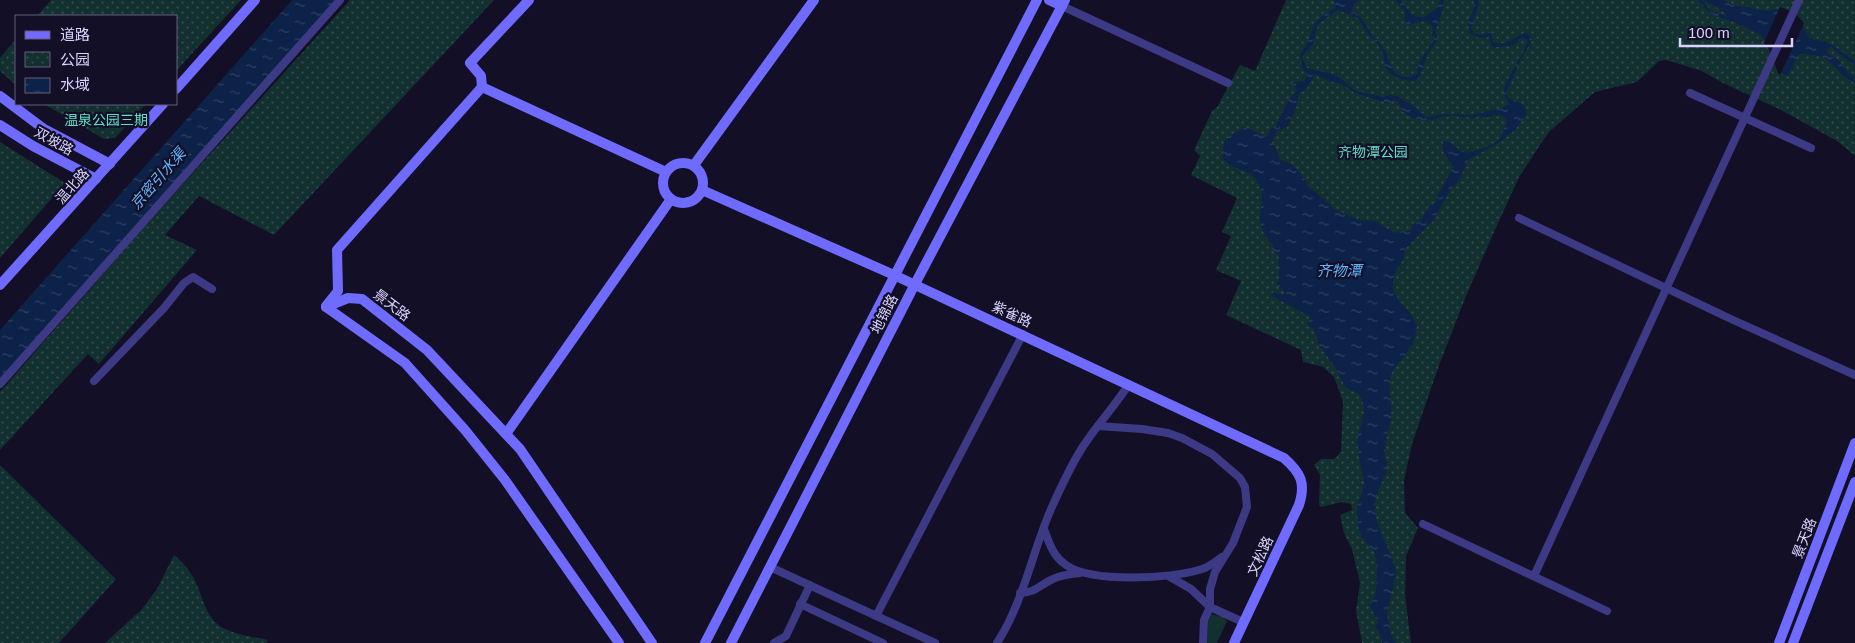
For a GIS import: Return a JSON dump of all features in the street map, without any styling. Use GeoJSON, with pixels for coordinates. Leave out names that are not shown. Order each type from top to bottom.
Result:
{"type":"FeatureCollection","features":[{"type":"Feature","properties":{"kind":"street"},"geometry":{"type":"LineString","coordinates":[[178,87],[255,0]]}},
{"type":"Feature","properties":{"kind":"street"},"geometry":{"type":"LineString","coordinates":[[0,384],[340,0]]}},
{"type":"Feature","properties":{"kind":"street"},"geometry":{"type":"LineString","coordinates":[[529,0],[470,63],[481,76],[482,87],[337,250],[338,291],[326,307],[405,363],[465,430],[505,480],[619,643]]}},
{"type":"Feature","properties":{"kind":"street"},"geometry":{"type":"LineString","coordinates":[[694,165],[814,0]]}},
{"type":"Feature","properties":{"kind":"street","name":"地锦路"},"geometry":{"type":"LineString","coordinates":[[705,643],[1037,0]]}},
{"type":"Feature","properties":{"kind":"street"},"geometry":{"type":"LineString","coordinates":[[1049,0],[1063,3],[1228,83]]}},
{"type":"Feature","properties":{"kind":"street"},"geometry":{"type":"LineString","coordinates":[[1534,576],[1799,0]]}},
{"type":"Feature","properties":{"kind":"street","name":"地锦路"},"geometry":{"type":"LineString","coordinates":[[731,643],[915,284],[1063,3]]}},
{"type":"Feature","properties":{"kind":"street"},"geometry":{"type":"LineString","coordinates":[[482,87],[666,172]]}},
{"type":"Feature","properties":{"kind":"street"},"geometry":{"type":"LineString","coordinates":[[1690,93],[1811,148]]}},
{"type":"Feature","properties":{"kind":"street","name":"双坡路"},"geometry":{"type":"LineString","coordinates":[[0,96],[44,129],[110,164]]}},
{"type":"Feature","properties":{"kind":"street","name":"温北路"},"geometry":{"type":"LineString","coordinates":[[0,285],[162,105]]}},
{"type":"Feature","properties":{"kind":"street","name":"双坡路"},"geometry":{"type":"LineString","coordinates":[[0,125],[33,146],[96,179]]}},
{"type":"Feature","properties":{"kind":"street"},"geometry":{"type":"LineString","coordinates":[[682,162],[694,165],[702,176],[704,183],[702,190],[695,200],[689,202],[677,202],[671,199],[664,190],[663,184],[666,172],[675,164],[682,162]]}},
{"type":"Feature","properties":{"kind":"street","name":"紫雀路"},"geometry":{"type":"LineString","coordinates":[[702,190],[915,284],[1284,458],[1295,468],[1301,478]]}},
{"type":"Feature","properties":{"kind":"street"},"geometry":{"type":"LineString","coordinates":[[506,434],[671,199]]}},
{"type":"Feature","properties":{"kind":"street"},"geometry":{"type":"LineString","coordinates":[[1519,218],[1855,374]]}},
{"type":"Feature","properties":{"kind":"street"},"geometry":{"type":"LineString","coordinates":[[94,381],[164,308],[184,284],[193,277],[212,289]]}},
{"type":"Feature","properties":{"kind":"street","name":"景天路"},"geometry":{"type":"LineString","coordinates":[[326,307],[348,298],[362,299],[427,350],[520,449],[652,643]]}},
{"type":"Feature","properties":{"kind":"street"},"geometry":{"type":"LineString","coordinates":[[876,616],[1023,334]]}},
{"type":"Feature","properties":{"kind":"street"},"geometry":{"type":"LineString","coordinates":[[997,643],[1013,613],[1044,529],[1068,474],[1082,449],[1129,384]]}},
{"type":"Feature","properties":{"kind":"street"},"geometry":{"type":"LineString","coordinates":[[1098,426],[1142,428],[1168,433],[1212,454],[1240,478],[1245,487],[1247,507],[1233,543],[1215,572],[1210,589],[1210,607],[1204,620],[1203,643]]}},
{"type":"Feature","properties":{"kind":"street","name":"景天路"},"geometry":{"type":"LineString","coordinates":[[1779,643],[1855,443]]}},
{"type":"Feature","properties":{"kind":"street","name":"文松路"},"geometry":{"type":"LineString","coordinates":[[1234,643],[1299,505],[1303,491],[1301,478]]}},
{"type":"Feature","properties":{"kind":"street","name":"景天路"},"geometry":{"type":"LineString","coordinates":[[1793,643],[1855,482]]}},
{"type":"Feature","properties":{"kind":"street"},"geometry":{"type":"LineString","coordinates":[[1423,524],[1607,611]]}},
{"type":"Feature","properties":{"kind":"street"},"geometry":{"type":"LineString","coordinates":[[1044,529],[1050,548],[1056,556],[1070,568],[1085,573]]}},
{"type":"Feature","properties":{"kind":"street"},"geometry":{"type":"LineString","coordinates":[[1020,594],[1031,593],[1039,586],[1061,576],[1085,573],[1153,578],[1170,577],[1204,568],[1223,557]]}},
{"type":"Feature","properties":{"kind":"street"},"geometry":{"type":"LineString","coordinates":[[770,566],[924,641],[934,643]]}},
{"type":"Feature","properties":{"kind":"street"},"geometry":{"type":"LineString","coordinates":[[1170,577],[1191,589],[1210,607],[1244,622]]}},
{"type":"Feature","properties":{"kind":"street"},"geometry":{"type":"LineString","coordinates":[[774,643],[786,636],[810,585]]}},
{"type":"Feature","properties":{"kind":"street"},"geometry":{"type":"LineString","coordinates":[[800,604],[883,643]]}},
{"type":"Feature","properties":{"kind":"green space"},"geometry":{"type":"Polygon","coordinates":[[[51,0],[241,0],[178,69],[178,15],[38,15],[51,0]]]}},
{"type":"Feature","properties":{"kind":"green space"},"geometry":{"type":"Polygon","coordinates":[[[350,0],[494,0],[274,235],[199,196],[165,235],[197,250],[99,364],[88,354],[0,450],[0,392],[144,227],[350,0]]]}},
{"type":"Feature","properties":{"kind":"green space","name":"齐物潭公园"},"geometry":{"type":"Polygon","coordinates":[[[1286,0],[1855,0],[1855,156],[1837,141],[1781,110],[1702,71],[1665,60],[1659,61],[1637,82],[1595,92],[1550,131],[1542,142],[1519,177],[1466,296],[1438,368],[1412,444],[1404,480],[1405,513],[1418,528],[1406,556],[1405,594],[1411,643],[1362,643],[1356,611],[1360,583],[1352,549],[1344,533],[1340,515],[1352,510],[1351,504],[1342,502],[1321,507],[1319,505],[1320,475],[1314,465],[1321,459],[1334,459],[1341,452],[1343,403],[1340,393],[1334,377],[1323,367],[1303,362],[1301,350],[1226,315],[1241,281],[1216,270],[1231,236],[1222,232],[1237,198],[1191,175],[1200,156],[1194,150],[1212,111],[1217,107],[1240,65],[1255,71],[1286,0]]]}},
{"type":"Feature","properties":{"kind":"green space"},"geometry":{"type":"Polygon","coordinates":[[[15,40],[15,84],[0,71],[0,58],[15,40]]]}},
{"type":"Feature","properties":{"kind":"green space","name":"温泉公园三期"},"geometry":{"type":"Polygon","coordinates":[[[46,105],[145,105],[115,138],[104,139],[46,105]]]}},
{"type":"Feature","properties":{"kind":"green space"},"geometry":{"type":"Polygon","coordinates":[[[0,142],[65,183],[0,258],[0,142]]]}},
{"type":"Feature","properties":{"kind":"green space"},"geometry":{"type":"Polygon","coordinates":[[[0,465],[116,579],[59,643],[0,643],[0,465]]]}},
{"type":"Feature","properties":{"kind":"green space"},"geometry":{"type":"Polygon","coordinates":[[[174,555],[192,575],[207,611],[216,623],[223,628],[245,636],[268,640],[266,643],[105,643],[142,609],[157,589],[174,555]]]}},
{"type":"Feature","properties":{"kind":"green space"},"geometry":{"type":"Polygon","coordinates":[[[1211,614],[1223,617],[1227,621],[1217,643],[1207,643],[1208,621],[1211,614]]]}},
{"type":"Feature","properties":{"kind":"water","name":"京密引水渠"},"geometry":{"type":"Polygon","coordinates":[[[292,0],[337,0],[0,380],[0,330],[292,0]]]}},
{"type":"Feature","properties":{"kind":"water","name":"齐物潭"},"geometry":{"type":"Polygon","coordinates":[[[1334,0],[1359,0],[1354,4],[1352,11],[1363,20],[1384,48],[1395,73],[1406,77],[1417,74],[1421,59],[1435,37],[1432,35],[1433,27],[1427,22],[1407,25],[1404,9],[1394,0],[1401,0],[1412,15],[1423,18],[1437,8],[1440,0],[1444,0],[1442,14],[1436,29],[1438,39],[1428,53],[1419,77],[1415,81],[1398,78],[1389,72],[1379,46],[1368,34],[1358,18],[1338,10],[1318,24],[1313,44],[1302,57],[1307,68],[1336,75],[1356,91],[1383,97],[1397,96],[1415,107],[1426,117],[1443,114],[1471,115],[1500,109],[1509,104],[1504,89],[1525,49],[1527,39],[1520,38],[1514,45],[1495,47],[1491,46],[1490,37],[1479,38],[1470,34],[1469,20],[1474,0],[1478,0],[1479,4],[1471,28],[1474,33],[1480,35],[1491,32],[1493,42],[1503,44],[1525,33],[1532,40],[1521,59],[1506,93],[1510,100],[1514,99],[1523,105],[1527,113],[1526,115],[1515,130],[1500,142],[1468,160],[1459,180],[1450,191],[1432,222],[1405,249],[1403,259],[1393,280],[1394,292],[1417,327],[1413,345],[1392,372],[1390,379],[1391,418],[1385,454],[1387,467],[1374,505],[1376,507],[1374,511],[1376,519],[1396,572],[1387,614],[1391,635],[1396,643],[1382,643],[1379,631],[1375,627],[1378,622],[1370,607],[1376,592],[1377,571],[1375,553],[1362,537],[1358,527],[1357,506],[1364,485],[1364,477],[1357,441],[1364,406],[1359,394],[1346,388],[1333,364],[1320,347],[1314,329],[1307,324],[1310,319],[1309,316],[1270,295],[1274,292],[1282,295],[1285,293],[1276,284],[1279,281],[1279,255],[1271,249],[1274,246],[1261,227],[1262,198],[1260,187],[1253,177],[1225,161],[1222,157],[1224,142],[1230,136],[1246,127],[1266,137],[1271,129],[1275,127],[1289,99],[1296,92],[1295,85],[1290,83],[1304,81],[1308,73],[1303,71],[1300,54],[1307,44],[1314,25],[1322,16],[1335,8],[1334,0]],[[1315,74],[1307,88],[1299,94],[1295,111],[1287,127],[1277,131],[1272,143],[1280,160],[1291,164],[1303,176],[1308,186],[1332,208],[1359,220],[1375,221],[1395,233],[1412,230],[1412,225],[1422,219],[1429,207],[1436,203],[1437,197],[1453,167],[1443,151],[1443,141],[1452,143],[1466,153],[1476,151],[1499,140],[1507,122],[1500,114],[1485,118],[1479,116],[1474,118],[1456,116],[1441,117],[1434,120],[1419,120],[1403,112],[1398,101],[1395,100],[1389,103],[1374,99],[1356,93],[1341,84],[1329,81],[1315,74]]]}},
{"type":"Feature","properties":{"kind":"water"},"geometry":{"type":"Polygon","coordinates":[[[1698,0],[1702,0],[1710,10],[1726,16],[1718,8],[1703,0],[1724,0],[1735,6],[1766,11],[1776,9],[1784,11],[1800,21],[1810,39],[1826,42],[1855,61],[1855,65],[1831,47],[1827,50],[1827,53],[1838,60],[1851,76],[1855,78],[1855,83],[1844,76],[1827,60],[1814,55],[1798,55],[1788,76],[1780,72],[1761,35],[1734,22],[1715,16],[1698,0]]]}},
{"type":"Feature","properties":{"kind":"pier"},"geometry":{"type":"Polygon","coordinates":[[[1780,7],[1795,13],[1804,23],[1780,75],[1769,49],[1764,43],[1780,7]]]}}]}
